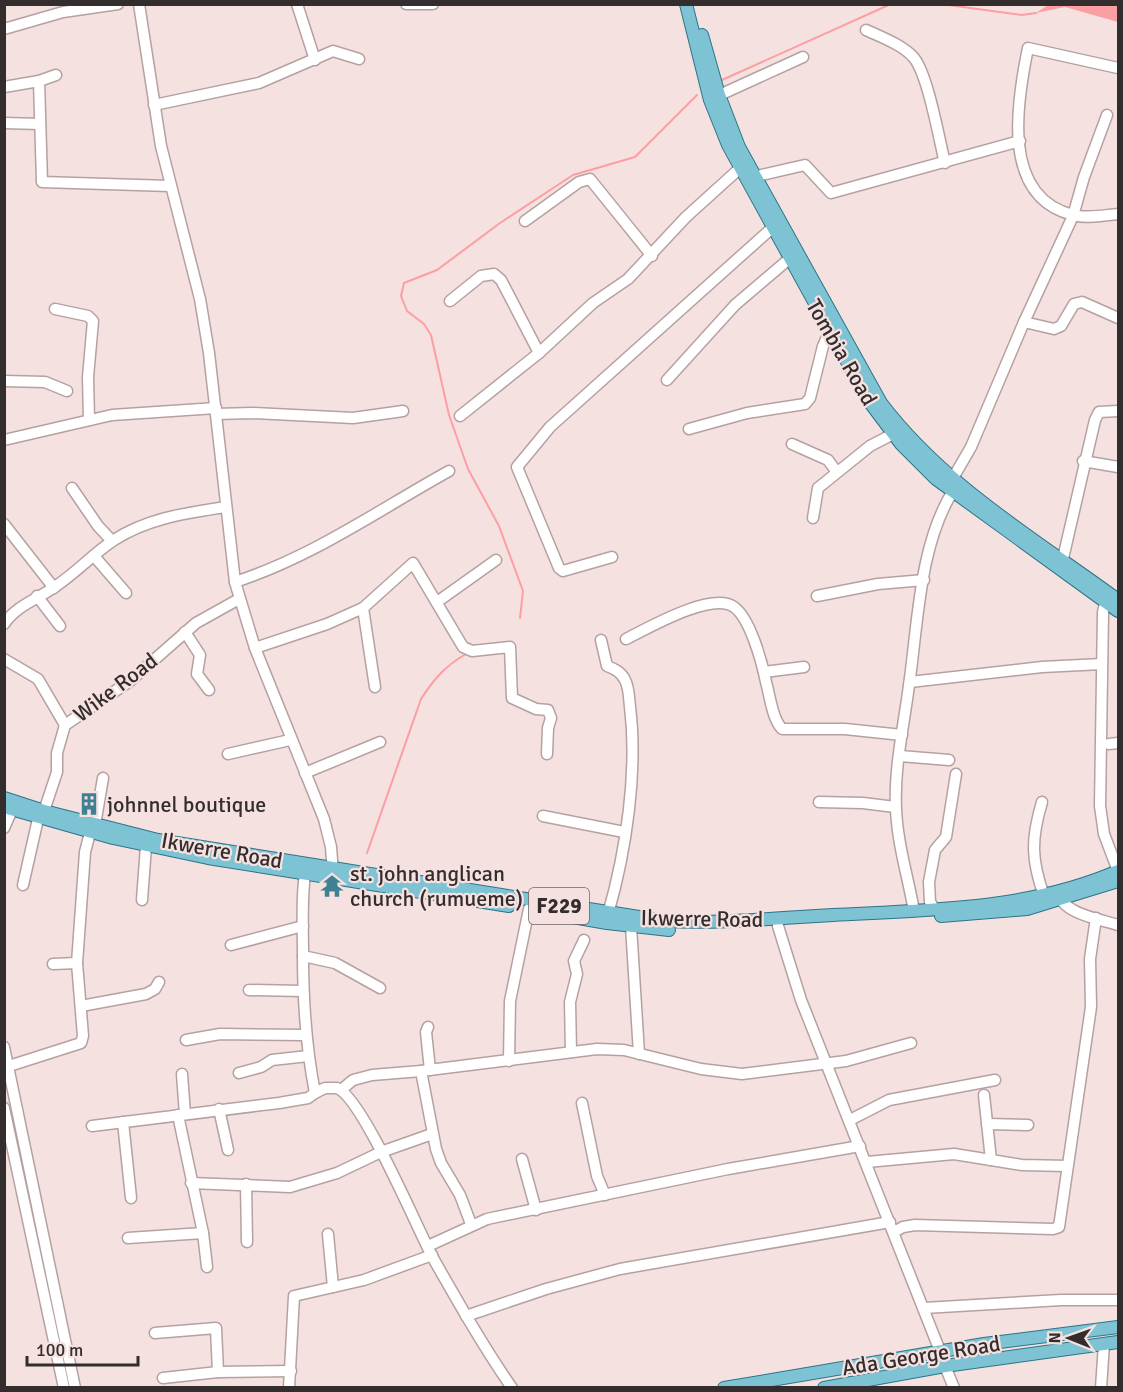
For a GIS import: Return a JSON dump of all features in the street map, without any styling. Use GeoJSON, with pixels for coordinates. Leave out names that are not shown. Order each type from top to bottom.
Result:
{"type":"FeatureCollection","features":[{"type":"Feature","properties":{"kind":"main road","name":"Tombia Road"},"geometry":{"type":"LineString","coordinates":[[686,4],[714,98],[746,175],[772,228],[868,400],[893,434],[951,486],[1115,601]]}},
{"type":"Feature","properties":{"kind":"main road","name":"Tombia Road"},"geometry":{"type":"LineString","coordinates":[[694,4],[714,98]]}},
{"type":"Feature","properties":{"kind":"main road","name":"Tombia Road"},"geometry":{"type":"LineString","coordinates":[[746,175],[880,403],[951,486]]}},
{"type":"Feature","properties":{"kind":"main road","name":"Ikwerre Road"},"geometry":{"type":"LineString","coordinates":[[4,798],[42,815]]}},
{"type":"Feature","properties":{"kind":"main road","name":"Ikwerre Road"},"geometry":{"type":"LineString","coordinates":[[8,808],[93,829],[146,846],[306,869]]}},
{"type":"Feature","properties":{"kind":"main road","name":"Ikwerre Road"},"geometry":{"type":"LineString","coordinates":[[93,829],[529,909],[631,926],[692,931],[1010,911],[1119,881]]}},
{"type":"Feature","properties":{"kind":"main road","name":"Ikwerre Road"},"geometry":{"type":"LineString","coordinates":[[333,874],[608,914],[687,922],[914,911],[1009,902],[1059,896],[1119,871]]}},
{"type":"Feature","properties":{"kind":"main road","name":"Ada George Road"},"geometry":{"type":"LineString","coordinates":[[724,1388],[940,1351],[1119,1327]]}},
{"type":"Feature","properties":{"kind":"main road","name":"Ada George Road"},"geometry":{"type":"LineString","coordinates":[[824,1388],[945,1366],[1119,1342]]}},
{"type":"Feature","properties":{"kind":"street"},"geometry":{"type":"LineString","coordinates":[[4,29],[63,12],[118,4]]}},
{"type":"Feature","properties":{"kind":"street"},"geometry":{"type":"LineString","coordinates":[[139,4],[154,105],[170,186],[200,299],[216,411],[235,582],[255,648],[290,740],[324,819],[333,874]]}},
{"type":"Feature","properties":{"kind":"street"},"geometry":{"type":"LineString","coordinates":[[297,4],[315,60]]}},
{"type":"Feature","properties":{"kind":"street"},"geometry":{"type":"LineString","coordinates":[[406,4],[433,4]]}},
{"type":"Feature","properties":{"kind":"street"},"geometry":{"type":"LineString","coordinates":[[866,30],[906,51],[915,59],[923,76],[945,163]]}},
{"type":"Feature","properties":{"kind":"street"},"geometry":{"type":"LineString","coordinates":[[1119,68],[1028,48],[1018,106],[1020,141],[1028,182],[1049,204],[1073,216],[1119,213]]}},
{"type":"Feature","properties":{"kind":"street"},"geometry":{"type":"LineString","coordinates":[[154,105],[259,83],[333,51],[359,59]]}},
{"type":"Feature","properties":{"kind":"street"},"geometry":{"type":"LineString","coordinates":[[714,98],[803,57]]}},
{"type":"Feature","properties":{"kind":"street"},"geometry":{"type":"LineString","coordinates":[[4,87],[39,81],[56,75]]}},
{"type":"Feature","properties":{"kind":"street"},"geometry":{"type":"LineString","coordinates":[[39,81],[42,182],[170,186]]}},
{"type":"Feature","properties":{"kind":"street"},"geometry":{"type":"LineString","coordinates":[[914,911],[896,807],[902,735],[924,580],[934,530],[951,486],[971,447],[1024,322],[1073,216],[1084,177],[1107,115]]}},
{"type":"Feature","properties":{"kind":"street"},"geometry":{"type":"LineString","coordinates":[[4,123],[40,124]]}},
{"type":"Feature","properties":{"kind":"street"},"geometry":{"type":"LineString","coordinates":[[460,416],[539,353],[593,303],[628,279],[686,217],[746,175],[805,165],[831,193],[1020,141]]}},
{"type":"Feature","properties":{"kind":"street"},"geometry":{"type":"LineString","coordinates":[[525,221],[579,182],[590,179],[651,256]]}},
{"type":"Feature","properties":{"kind":"street"},"geometry":{"type":"LineString","coordinates":[[612,557],[577,569],[563,571],[559,568],[517,466],[550,427],[772,228]]}},
{"type":"Feature","properties":{"kind":"street"},"geometry":{"type":"LineString","coordinates":[[667,380],[735,305],[789,259]]}},
{"type":"Feature","properties":{"kind":"street"},"geometry":{"type":"LineString","coordinates":[[450,301],[481,276],[494,274],[501,280],[539,353]]}},
{"type":"Feature","properties":{"kind":"street"},"geometry":{"type":"LineString","coordinates":[[1024,322],[1054,329],[1061,326],[1074,304],[1082,302],[1119,318]]}},
{"type":"Feature","properties":{"kind":"street"},"geometry":{"type":"LineString","coordinates":[[55,309],[88,316],[93,321],[88,377],[89,420]]}},
{"type":"Feature","properties":{"kind":"street"},"geometry":{"type":"LineString","coordinates":[[689,429],[747,412],[805,404],[810,398],[823,346],[829,333]]}},
{"type":"Feature","properties":{"kind":"street"},"geometry":{"type":"LineString","coordinates":[[4,381],[45,382],[68,390]]}},
{"type":"Feature","properties":{"kind":"street"},"geometry":{"type":"LineString","coordinates":[[4,440],[89,420],[143,411],[216,411],[353,418],[403,411]]}},
{"type":"Feature","properties":{"kind":"street"},"geometry":{"type":"LineString","coordinates":[[1061,565],[1083,461],[1095,420],[1100,412],[1119,411]]}},
{"type":"Feature","properties":{"kind":"street"},"geometry":{"type":"LineString","coordinates":[[813,518],[818,488],[836,471],[870,446],[893,434]]}},
{"type":"Feature","properties":{"kind":"street"},"geometry":{"type":"LineString","coordinates":[[792,444],[828,460],[836,471]]}},
{"type":"Feature","properties":{"kind":"street"},"geometry":{"type":"LineString","coordinates":[[1083,461],[1119,467]]}},
{"type":"Feature","properties":{"kind":"street"},"geometry":{"type":"LineString","coordinates":[[235,582],[287,564],[315,550],[449,471]]}},
{"type":"Feature","properties":{"kind":"street"},"geometry":{"type":"LineString","coordinates":[[72,488],[112,542]]}},
{"type":"Feature","properties":{"kind":"street"},"geometry":{"type":"LineString","coordinates":[[4,624],[16,610],[54,588],[112,542],[157,520],[225,507]]}},
{"type":"Feature","properties":{"kind":"street"},"geometry":{"type":"LineString","coordinates":[[4,524],[54,588]]}},
{"type":"Feature","properties":{"kind":"street"},"geometry":{"type":"LineString","coordinates":[[94,556],[126,593]]}},
{"type":"Feature","properties":{"kind":"street"},"geometry":{"type":"LineString","coordinates":[[438,602],[496,560]]}},
{"type":"Feature","properties":{"kind":"street"},"geometry":{"type":"LineString","coordinates":[[255,648],[327,624],[363,608],[412,563],[464,646],[472,651],[510,647],[512,698],[536,709],[548,710],[551,718],[548,728],[547,754]]}},
{"type":"Feature","properties":{"kind":"street"},"geometry":{"type":"LineString","coordinates":[[817,596],[878,584],[924,580]]}},
{"type":"Feature","properties":{"kind":"street"},"geometry":{"type":"LineString","coordinates":[[37,596],[60,626]]}},
{"type":"Feature","properties":{"kind":"street","name":"Wike Road"},"geometry":{"type":"LineString","coordinates":[[23,885],[42,815],[57,772],[57,753],[65,724],[130,681],[185,632],[239,599]]}},
{"type":"Feature","properties":{"kind":"street"},"geometry":{"type":"LineString","coordinates":[[1115,601],[1102,664],[1101,819],[1108,849],[1119,871]]}},
{"type":"Feature","properties":{"kind":"street"},"geometry":{"type":"LineString","coordinates":[[626,639],[692,608],[722,603],[734,606],[740,613],[764,672],[782,729],[845,729],[902,735]]}},
{"type":"Feature","properties":{"kind":"street"},"geometry":{"type":"LineString","coordinates":[[363,608],[375,687]]}},
{"type":"Feature","properties":{"kind":"street"},"geometry":{"type":"LineString","coordinates":[[185,632],[200,655],[197,674],[209,690]]}},
{"type":"Feature","properties":{"kind":"street"},"geometry":{"type":"LineString","coordinates":[[601,640],[607,666],[627,682],[632,743],[629,799],[619,870],[608,914]]}},
{"type":"Feature","properties":{"kind":"street"},"geometry":{"type":"LineString","coordinates":[[4,659],[38,679],[65,724]]}},
{"type":"Feature","properties":{"kind":"street"},"geometry":{"type":"LineString","coordinates":[[910,682],[1042,667],[1102,664]]}},
{"type":"Feature","properties":{"kind":"street"},"geometry":{"type":"LineString","coordinates":[[764,672],[804,667]]}},
{"type":"Feature","properties":{"kind":"street"},"geometry":{"type":"LineString","coordinates":[[228,754],[290,740]]}},
{"type":"Feature","properties":{"kind":"street"},"geometry":{"type":"LineString","coordinates":[[305,773],[380,742]]}},
{"type":"Feature","properties":{"kind":"street"},"geometry":{"type":"LineString","coordinates":[[900,756],[949,760]]}},
{"type":"Feature","properties":{"kind":"street"},"geometry":{"type":"LineString","coordinates":[[934,908],[930,902],[929,882],[935,850],[944,842],[948,830],[956,774]]}},
{"type":"Feature","properties":{"kind":"street"},"geometry":{"type":"LineString","coordinates":[[9,1066],[78,1046],[83,1036],[76,963],[84,862],[103,778]]}},
{"type":"Feature","properties":{"kind":"street"},"geometry":{"type":"LineString","coordinates":[[819,802],[863,803],[896,807]]}},
{"type":"Feature","properties":{"kind":"street"},"geometry":{"type":"LineString","coordinates":[[1042,802],[1034,830],[1033,855],[1044,896]]}},
{"type":"Feature","properties":{"kind":"street"},"geometry":{"type":"LineString","coordinates":[[4,828],[8,808]]}},
{"type":"Feature","properties":{"kind":"street"},"geometry":{"type":"LineString","coordinates":[[543,816],[581,821],[624,832]]}},
{"type":"Feature","properties":{"kind":"street"},"geometry":{"type":"LineString","coordinates":[[142,900],[146,846]]}},
{"type":"Feature","properties":{"kind":"street"},"geometry":{"type":"LineString","coordinates":[[306,869],[303,991],[305,1035],[315,1094]]}},
{"type":"Feature","properties":{"kind":"street"},"geometry":{"type":"LineString","coordinates":[[1059,896],[1069,908],[1119,925]]}},
{"type":"Feature","properties":{"kind":"street"},"geometry":{"type":"LineString","coordinates":[[508,1061],[510,1000],[529,909]]}},
{"type":"Feature","properties":{"kind":"street"},"geometry":{"type":"LineString","coordinates":[[466,1316],[546,1289],[620,1269],[892,1227],[915,1225],[1057,1228],[1060,1223],[1090,1007],[1090,959],[1096,918]]}},
{"type":"Feature","properties":{"kind":"street"},"geometry":{"type":"LineString","coordinates":[[231,945],[303,926]]}},
{"type":"Feature","properties":{"kind":"street"},"geometry":{"type":"LineString","coordinates":[[631,926],[639,1053]]}},
{"type":"Feature","properties":{"kind":"street"},"geometry":{"type":"LineString","coordinates":[[778,926],[801,1000],[940,1351]]}},
{"type":"Feature","properties":{"kind":"street"},"geometry":{"type":"LineString","coordinates":[[571,1052],[570,1002],[577,974],[574,961],[584,940]]}},
{"type":"Feature","properties":{"kind":"street"},"geometry":{"type":"LineString","coordinates":[[303,956],[335,963],[380,988]]}},
{"type":"Feature","properties":{"kind":"street"},"geometry":{"type":"LineString","coordinates":[[52,964],[76,963]]}},
{"type":"Feature","properties":{"kind":"street"},"geometry":{"type":"LineString","coordinates":[[81,1006],[146,994],[155,989],[159,982]]}},
{"type":"Feature","properties":{"kind":"street"},"geometry":{"type":"LineString","coordinates":[[249,990],[303,991]]}},
{"type":"Feature","properties":{"kind":"street"},"geometry":{"type":"LineString","coordinates":[[429,1027],[426,1032],[426,1071],[432,1134],[441,1163],[456,1187],[471,1224]]}},
{"type":"Feature","properties":{"kind":"street"},"geometry":{"type":"LineString","coordinates":[[186,1040],[220,1034],[305,1035]]}},
{"type":"Feature","properties":{"kind":"street"},"geometry":{"type":"LineString","coordinates":[[92,1126],[308,1098],[325,1088],[341,1089],[362,1076],[426,1071],[571,1052],[606,1050],[639,1053],[701,1069],[742,1074],[828,1064],[866,1057],[911,1043]]}},
{"type":"Feature","properties":{"kind":"street"},"geometry":{"type":"LineString","coordinates":[[4,1047],[75,1388]]}},
{"type":"Feature","properties":{"kind":"street"},"geometry":{"type":"LineString","coordinates":[[239,1073],[261,1067],[272,1060],[308,1056]]}},
{"type":"Feature","properties":{"kind":"street"},"geometry":{"type":"LineString","coordinates":[[182,1074],[182,1114],[207,1267]]}},
{"type":"Feature","properties":{"kind":"street"},"geometry":{"type":"LineString","coordinates":[[850,1120],[871,1107],[889,1100],[995,1080]]}},
{"type":"Feature","properties":{"kind":"street"},"geometry":{"type":"LineString","coordinates":[[341,1089],[351,1099],[381,1152],[430,1251],[466,1316],[512,1388]]}},
{"type":"Feature","properties":{"kind":"street"},"geometry":{"type":"LineString","coordinates":[[984,1095],[991,1160]]}},
{"type":"Feature","properties":{"kind":"street"},"geometry":{"type":"LineString","coordinates":[[582,1103],[597,1176],[605,1195]]}},
{"type":"Feature","properties":{"kind":"street"},"geometry":{"type":"LineString","coordinates":[[4,1108],[64,1388]]}},
{"type":"Feature","properties":{"kind":"street"},"geometry":{"type":"LineString","coordinates":[[219,1109],[228,1150]]}},
{"type":"Feature","properties":{"kind":"street"},"geometry":{"type":"LineString","coordinates":[[123,1122],[131,1198]]}},
{"type":"Feature","properties":{"kind":"street"},"geometry":{"type":"LineString","coordinates":[[987,1124],[1028,1125]]}},
{"type":"Feature","properties":{"kind":"street"},"geometry":{"type":"LineString","coordinates":[[192,1183],[290,1187],[337,1173],[381,1152],[432,1134]]}},
{"type":"Feature","properties":{"kind":"street"},"geometry":{"type":"LineString","coordinates":[[289,1388],[293,1299],[297,1294],[364,1280],[430,1251],[471,1224],[605,1195],[860,1146]]}},
{"type":"Feature","properties":{"kind":"street"},"geometry":{"type":"LineString","coordinates":[[867,1162],[954,1154],[1022,1165],[1067,1166]]}},
{"type":"Feature","properties":{"kind":"street"},"geometry":{"type":"LineString","coordinates":[[522,1159],[536,1210]]}},
{"type":"Feature","properties":{"kind":"street"},"geometry":{"type":"LineString","coordinates":[[246,1184],[247,1242]]}},
{"type":"Feature","properties":{"kind":"street"},"geometry":{"type":"LineString","coordinates":[[128,1238],[203,1233]]}},
{"type":"Feature","properties":{"kind":"street"},"geometry":{"type":"LineString","coordinates":[[328,1234],[333,1287]]}},
{"type":"Feature","properties":{"kind":"street"},"geometry":{"type":"LineString","coordinates":[[924,1308],[1061,1300],[1119,1300]]}},
{"type":"Feature","properties":{"kind":"street"},"geometry":{"type":"LineString","coordinates":[[155,1333],[216,1328],[218,1372]]}},
{"type":"Feature","properties":{"kind":"street"},"geometry":{"type":"LineString","coordinates":[[1101,1388],[1104,1344]]}},
{"type":"Feature","properties":{"kind":"street"},"geometry":{"type":"LineString","coordinates":[[945,1366],[954,1388]]}},
{"type":"Feature","properties":{"kind":"street"},"geometry":{"type":"LineString","coordinates":[[163,1378],[218,1372],[291,1371]]}},
{"type":"Feature","properties":{"kind":"shaded area"},"geometry":{"type":"Polygon","coordinates":[[[1048,5],[1118,5],[1118,22],[1065,7],[1036,13],[1048,5]]]}},
{"type":"Feature","properties":{"kind":"waterway"},"geometry":{"type":"LineString","coordinates":[[722,80],[891,4]]}},
{"type":"Feature","properties":{"kind":"waterway"},"geometry":{"type":"LineString","coordinates":[[941,4],[1022,15],[1036,13]]}},
{"type":"Feature","properties":{"kind":"waterway"},"geometry":{"type":"LineString","coordinates":[[520,618],[523,591],[499,526],[468,469],[449,415],[431,335],[424,324],[407,311],[401,296],[404,283],[437,270],[500,223],[573,175],[635,157],[697,95]]}},
{"type":"Feature","properties":{"kind":"waterway"},"geometry":{"type":"LineString","coordinates":[[367,853],[421,699],[440,674],[466,654]]}},
{"type":"Feature","properties":{"kind":"place","name":"johnnel boutique"},"geometry":{"type":"Point","coordinates":[89,804]}},
{"type":"Feature","properties":{"kind":"place","name":"st. john anglican church (rumueme)"},"geometry":{"type":"Point","coordinates":[332,886]}}]}
